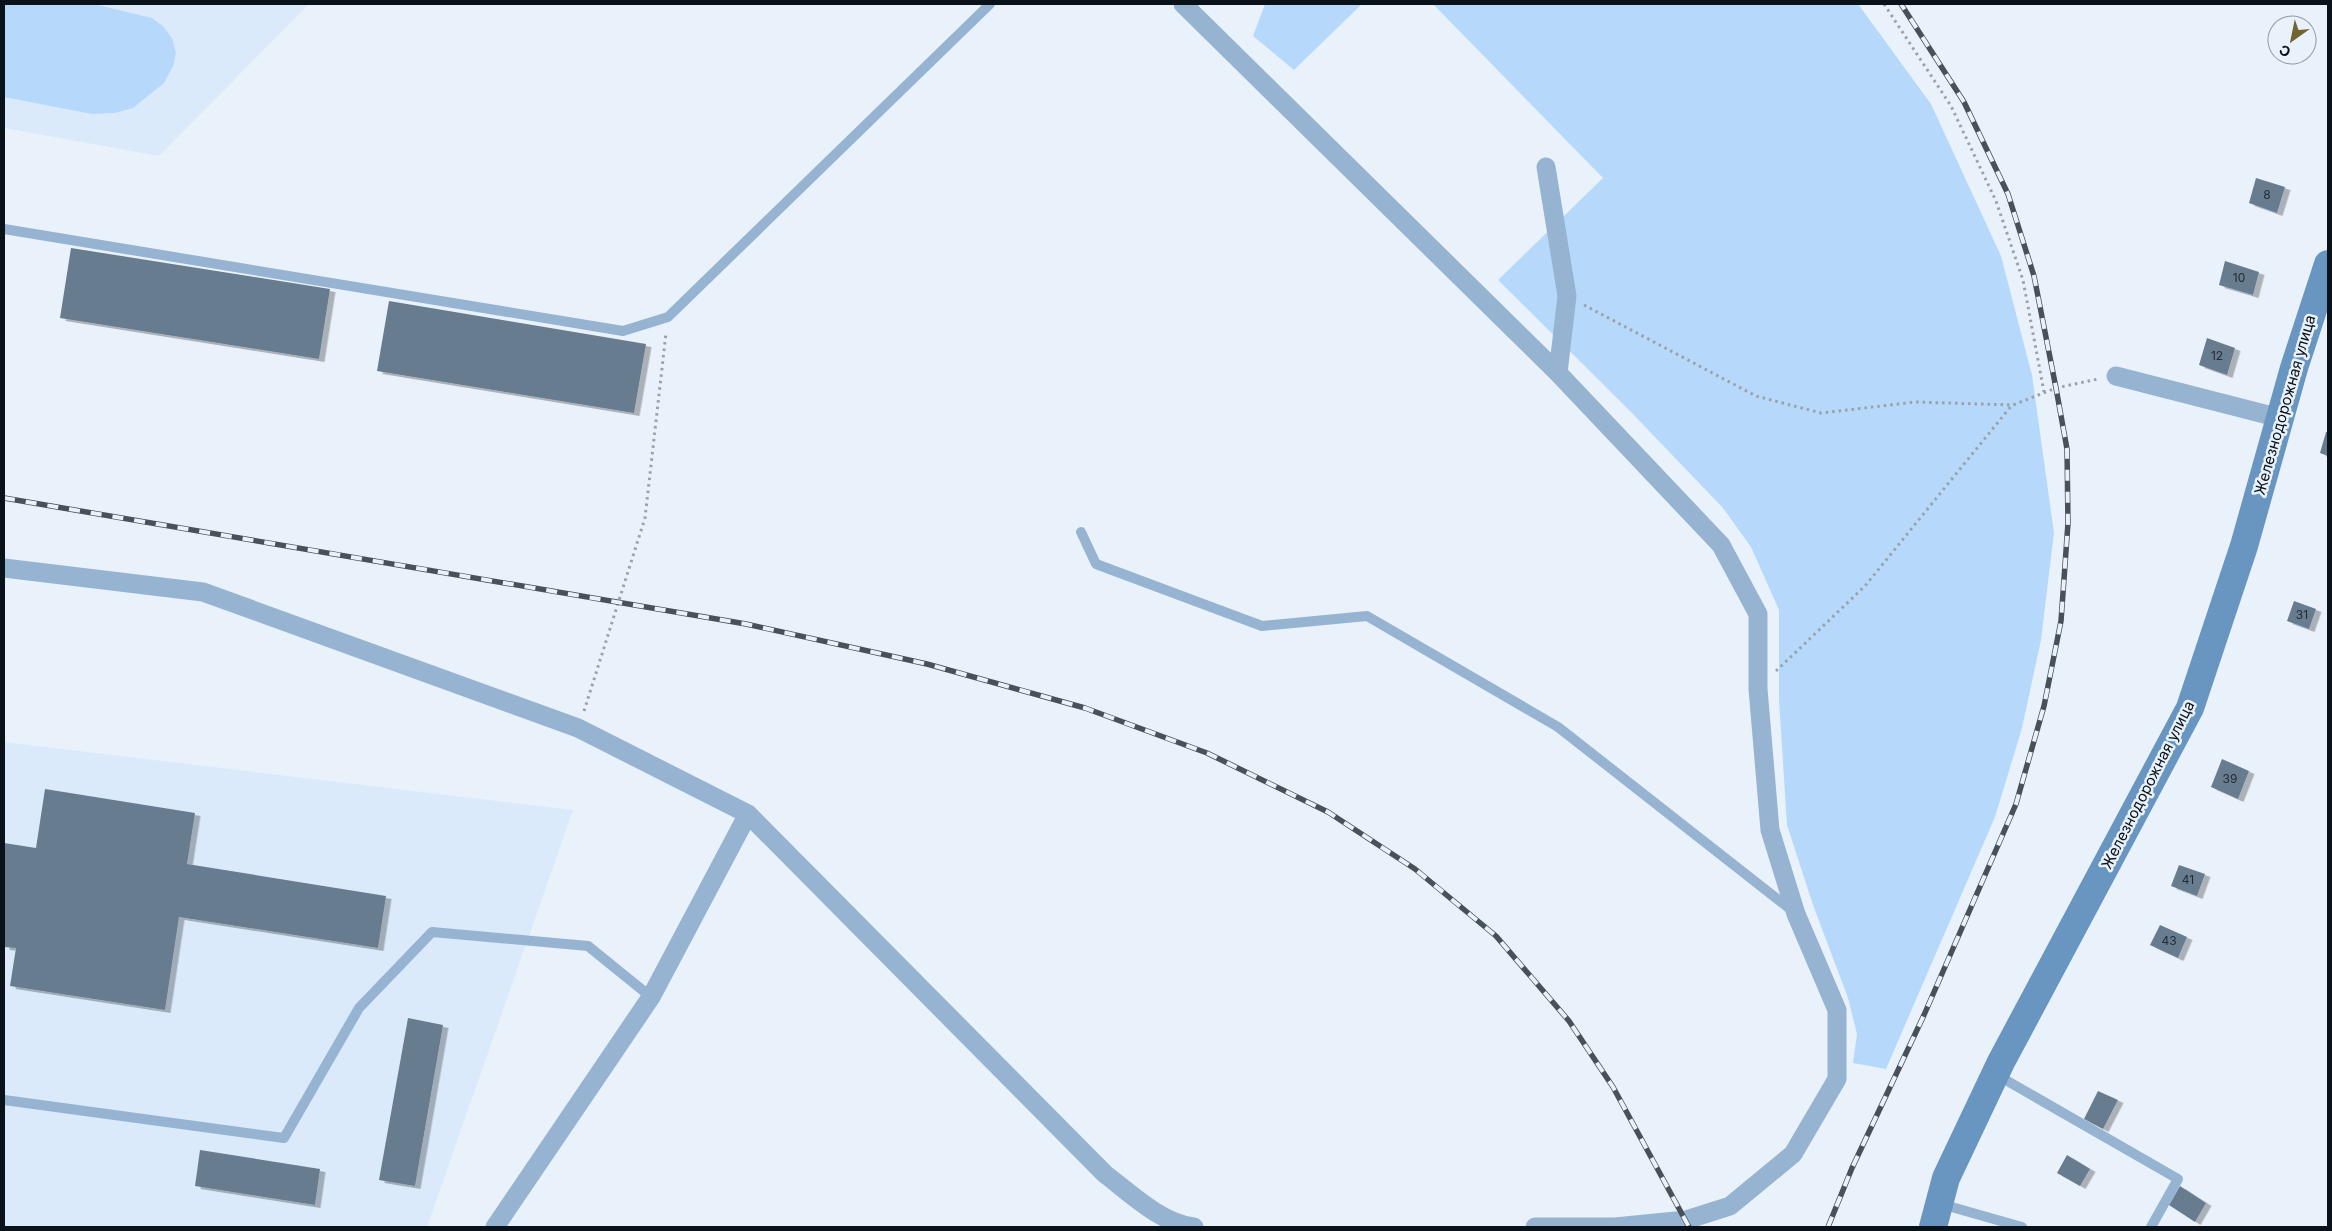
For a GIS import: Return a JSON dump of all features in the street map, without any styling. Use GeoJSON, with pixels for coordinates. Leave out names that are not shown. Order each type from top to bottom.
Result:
{"type":"FeatureCollection","features":[{"type":"Feature","properties":{"kind":"main road","name":"Железнодорожная улица"},"geometry":{"type":"LineString","coordinates":[[1936,1215],[1946,1178],[1996,1075],[2190,708],[2244,546],[2294,368],[2328,264]]}},
{"type":"Feature","properties":{"kind":"street"},"geometry":{"type":"LineString","coordinates":[[1183,4],[1558,372],[1721,544],[1758,614],[1758,689],[1770,830],[1796,914],[1837,1010],[1837,1079],[1793,1154],[1730,1206],[1686,1220],[1615,1227],[1535,1227]]}},
{"type":"Feature","properties":{"kind":"street"},"geometry":{"type":"LineString","coordinates":[[1546,167],[1567,296],[1558,372]]}},
{"type":"Feature","properties":{"kind":"street"},"geometry":{"type":"LineString","coordinates":[[2116,376],[2280,418]]}},
{"type":"Feature","properties":{"kind":"street"},"geometry":{"type":"LineString","coordinates":[[4,568],[203,592],[578,728],[748,814],[1106,1174],[1146,1207],[1186,1226],[1194,1227]]}},
{"type":"Feature","properties":{"kind":"street"},"geometry":{"type":"LineString","coordinates":[[495,1227],[651,997],[748,814]]}},
{"type":"Feature","properties":{"kind":"lane"},"geometry":{"type":"LineString","coordinates":[[4,230],[623,331],[668,317],[990,4]]}},
{"type":"Feature","properties":{"kind":"lane"},"geometry":{"type":"LineString","coordinates":[[1081,532],[1096,564],[1262,626],[1366,616],[1558,727],[1796,914]]}},
{"type":"Feature","properties":{"kind":"lane"},"geometry":{"type":"LineString","coordinates":[[4,1100],[284,1138],[359,1008],[432,932],[588,946],[651,997]]}},
{"type":"Feature","properties":{"kind":"lane"},"geometry":{"type":"LineString","coordinates":[[1996,1075],[2178,1179],[2151,1227]]}},
{"type":"Feature","properties":{"kind":"lane"},"geometry":{"type":"LineString","coordinates":[[1936,1215],[2022,1227]]}},
{"type":"Feature","properties":{"kind":"path"},"geometry":{"type":"LineString","coordinates":[[1884,4],[1951,106],[1996,201],[2024,280],[2044,392]]}},
{"type":"Feature","properties":{"kind":"path"},"geometry":{"type":"LineString","coordinates":[[1567,296],[1756,396],[1821,413],[1915,402],[2012,405],[2056,388],[2116,376]]}},
{"type":"Feature","properties":{"kind":"path"},"geometry":{"type":"LineString","coordinates":[[578,728],[645,518],[668,317]]}},
{"type":"Feature","properties":{"kind":"path"},"geometry":{"type":"LineString","coordinates":[[1758,689],[1865,586],[2012,405]]}},
{"type":"Feature","properties":{"kind":"shaded area"},"geometry":{"type":"Polygon","coordinates":[[[4,4],[309,4],[159,156],[4,128],[4,4]]]}},
{"type":"Feature","properties":{"kind":"shaded area"},"geometry":{"type":"Polygon","coordinates":[[[4,4],[94,4],[152,18],[163,26],[172,38],[176,53],[173,66],[164,83],[133,108],[115,113],[92,114],[4,97],[4,4]]]}},
{"type":"Feature","properties":{"kind":"shaded area"},"geometry":{"type":"Polygon","coordinates":[[[1265,4],[1362,4],[1294,70],[1253,36],[1265,4]]]}},
{"type":"Feature","properties":{"kind":"shaded area"},"geometry":{"type":"Polygon","coordinates":[[[1433,4],[1858,4],[1931,104],[2001,256],[2032,375],[2054,533],[2041,640],[2022,728],[1995,817],[1886,1069],[1853,1063],[1857,1034],[1848,998],[1813,905],[1787,825],[1779,700],[1779,610],[1751,547],[1723,508],[1629,410],[1498,280],[1603,178],[1433,4]]]}},
{"type":"Feature","properties":{"kind":"shaded area"},"geometry":{"type":"Polygon","coordinates":[[[4,742],[573,810],[427,1227],[4,1227],[4,742]]]}},
{"type":"Feature","properties":{"kind":"building"},"geometry":{"type":"Polygon","coordinates":[[[2256,178],[2285,187],[2277,213],[2249,203],[2256,178]]]}},
{"type":"Feature","properties":{"kind":"building"},"geometry":{"type":"Polygon","coordinates":[[[71,248],[330,289],[319,359],[60,318],[71,248]]]}},
{"type":"Feature","properties":{"kind":"building"},"geometry":{"type":"Polygon","coordinates":[[[2225,261],[2259,272],[2253,295],[2219,285],[2225,261]]]}},
{"type":"Feature","properties":{"kind":"building"},"geometry":{"type":"Polygon","coordinates":[[[389,301],[646,344],[634,413],[377,371],[389,301]]]}},
{"type":"Feature","properties":{"kind":"building"},"geometry":{"type":"Polygon","coordinates":[[[2207,338],[2235,348],[2227,375],[2199,365],[2207,338]]]}},
{"type":"Feature","properties":{"kind":"building"},"geometry":{"type":"Polygon","coordinates":[[[2326,432],[2328,432],[2328,456],[2320,453],[2326,432]]]}},
{"type":"Feature","properties":{"kind":"building"},"geometry":{"type":"Polygon","coordinates":[[[2294,601],[2316,609],[2309,629],[2287,621],[2294,601]]]}},
{"type":"Feature","properties":{"kind":"building"},"geometry":{"type":"Polygon","coordinates":[[[2222,759],[2249,771],[2238,799],[2211,787],[2222,759]]]}},
{"type":"Feature","properties":{"kind":"building"},"geometry":{"type":"Polygon","coordinates":[[[45,789],[195,813],[187,864],[386,896],[378,948],[179,917],[165,1010],[10,986],[16,948],[4,947],[4,843],[36,848],[45,789]]]}},
{"type":"Feature","properties":{"kind":"building"},"geometry":{"type":"Polygon","coordinates":[[[2179,865],[2205,874],[2197,896],[2171,886],[2179,865]]]}},
{"type":"Feature","properties":{"kind":"building"},"geometry":{"type":"Polygon","coordinates":[[[2160,925],[2187,937],[2178,958],[2150,945],[2160,925]]]}},
{"type":"Feature","properties":{"kind":"building"},"geometry":{"type":"Polygon","coordinates":[[[408,1018],[443,1025],[415,1186],[379,1180],[408,1018]]]}},
{"type":"Feature","properties":{"kind":"building"},"geometry":{"type":"Polygon","coordinates":[[[2098,1091],[2118,1100],[2103,1129],[2084,1119],[2098,1091]]]}},
{"type":"Feature","properties":{"kind":"building"},"geometry":{"type":"Polygon","coordinates":[[[200,1150],[320,1169],[315,1205],[195,1186],[200,1150]]]}},
{"type":"Feature","properties":{"kind":"building"},"geometry":{"type":"Polygon","coordinates":[[[2067,1155],[2090,1169],[2080,1186],[2057,1173],[2067,1155]]]}},
{"type":"Feature","properties":{"kind":"building"},"geometry":{"type":"Polygon","coordinates":[[[2180,1186],[2206,1203],[2195,1222],[2169,1205],[2180,1186]]]}},
{"type":"Feature","properties":{"kind":"railway"},"geometry":{"type":"LineString","coordinates":[[1828,1227],[1852,1168],[1924,1015],[2016,804],[2044,706],[2061,621],[2068,523],[2067,449],[2056,388],[2034,276],[2008,194],[1964,102],[1901,4]]}},
{"type":"Feature","properties":{"kind":"railway"},"geometry":{"type":"LineString","coordinates":[[4,498],[746,624],[927,664],[1085,708],[1207,753],[1328,812],[1415,869],[1496,936],[1569,1021],[1613,1087],[1689,1227]]}}]}
